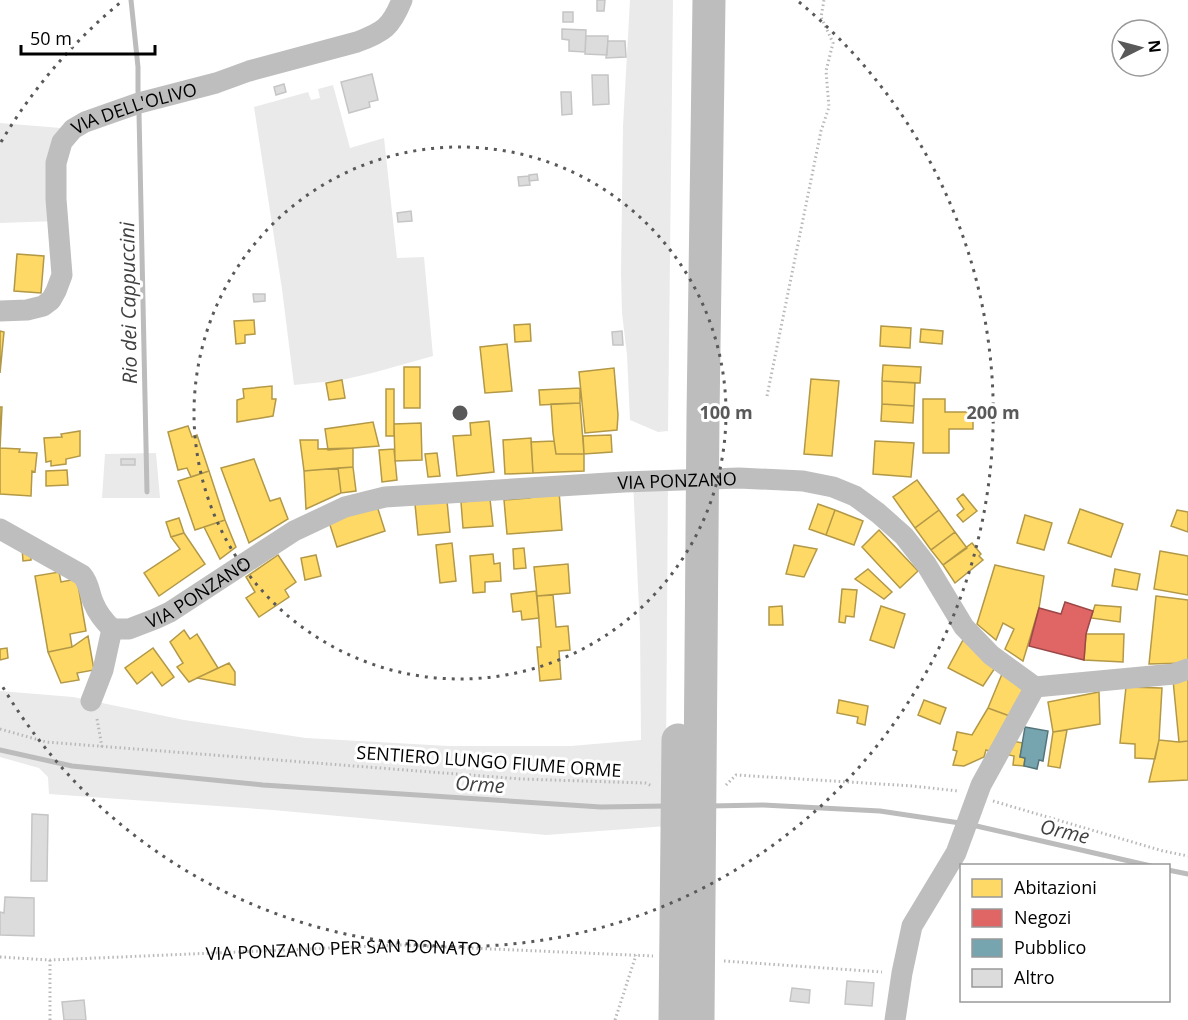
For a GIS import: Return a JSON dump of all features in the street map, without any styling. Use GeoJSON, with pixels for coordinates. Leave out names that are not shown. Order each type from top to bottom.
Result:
{"type":"FeatureCollection","features":[{"type":"Feature","properties":{"kind":"highway"},"geometry":{"type":"LineString","coordinates":[[675,1020],[688,833],[690,720],[692,417],[686,0]]}},
{"type":"Feature","properties":{"kind":"highway"},"geometry":{"type":"LineString","coordinates":[[692,417],[709,0]]}},
{"type":"Feature","properties":{"kind":"highway"},"geometry":{"type":"LineString","coordinates":[[688,833],[698,1020]]}},
{"type":"Feature","properties":{"kind":"street","name":"VIA DELL'OLIVO"},"geometry":{"type":"LineString","coordinates":[[0,311],[27,310],[43,306],[51,300],[56,291],[62,275],[56,199],[56,163],[62,142],[73,129],[85,122],[139,103],[216,83],[374,36],[386,28],[396,15],[402,0]]}},
{"type":"Feature","properties":{"kind":"street","name":"VIA PONZANO"},"geometry":{"type":"LineString","coordinates":[[112,629],[129,629],[156,619],[294,531],[345,507],[385,497],[624,482],[739,478],[803,481],[833,487],[855,496],[904,536],[926,564],[964,627],[991,655],[1035,687]]}},
{"type":"Feature","properties":{"kind":"street"},"geometry":{"type":"LineString","coordinates":[[0,529],[82,575],[88,581],[94,606],[102,620],[112,629],[103,669],[92,701]]}},
{"type":"Feature","properties":{"kind":"street"},"geometry":{"type":"LineString","coordinates":[[896,1020],[902,973],[912,926],[956,853],[979,793],[1035,687],[1174,674],[1188,669]]}},
{"type":"Feature","properties":{"kind":"path"},"geometry":{"type":"LineString","coordinates":[[767,396],[811,173],[820,131],[829,106],[826,71],[833,43],[821,17],[824,0]]}},
{"type":"Feature","properties":{"kind":"path"},"geometry":{"type":"LineString","coordinates":[[92,701],[102,747]]}},
{"type":"Feature","properties":{"kind":"path","name":"SENTIERO LUNGO FIUME ORME"},"geometry":{"type":"LineString","coordinates":[[0,729],[46,742],[521,779],[645,783],[660,790]]}},
{"type":"Feature","properties":{"kind":"path"},"geometry":{"type":"LineString","coordinates":[[726,786],[736,775],[913,786],[979,793],[1163,851],[1188,856]]}},
{"type":"Feature","properties":{"kind":"path","name":"VIA PONZANO PER SAN DONATO"},"geometry":{"type":"LineString","coordinates":[[0,957],[50,960],[401,945],[656,957]]}},
{"type":"Feature","properties":{"kind":"path"},"geometry":{"type":"LineString","coordinates":[[615,1020],[636,955]]}},
{"type":"Feature","properties":{"kind":"path"},"geometry":{"type":"LineString","coordinates":[[50,960],[50,1020]]}},
{"type":"Feature","properties":{"kind":"path"},"geometry":{"type":"LineString","coordinates":[[723,961],[902,973]]}},
{"type":"Feature","properties":{"kind":"shaded area"},"geometry":{"type":"Polygon","coordinates":[[[630,0],[673,0],[668,431],[658,432],[630,420],[627,355],[622,313],[623,126],[630,0]]]}},
{"type":"Feature","properties":{"kind":"shaded area"},"geometry":{"type":"Polygon","coordinates":[[[333,85],[350,148],[384,138],[397,258],[424,257],[433,356],[342,380],[294,385],[254,107],[308,92],[311,100],[320,98],[318,89],[333,85]]]}},
{"type":"Feature","properties":{"kind":"shaded area"},"geometry":{"type":"Polygon","coordinates":[[[0,123],[73,129],[62,142],[58,221],[0,223],[0,123]]]}},
{"type":"Feature","properties":{"kind":"shaded area"},"geometry":{"type":"Polygon","coordinates":[[[156,453],[160,498],[102,498],[105,454],[156,453]]]}},
{"type":"Feature","properties":{"kind":"shaded area"},"geometry":{"type":"Polygon","coordinates":[[[668,480],[667,826],[546,835],[273,810],[49,794],[48,777],[39,768],[0,757],[0,691],[73,697],[184,720],[306,738],[449,746],[571,746],[641,740],[640,628],[633,482],[668,480]]]}},
{"type":"Feature","properties":{"kind":"building: Abitazioni"},"geometry":{"type":"Polygon","coordinates":[[[17,254],[44,256],[41,293],[14,291],[17,254]]]}},
{"type":"Feature","properties":{"kind":"building: Abitazioni"},"geometry":{"type":"Polygon","coordinates":[[[254,320],[255,334],[245,335],[245,343],[236,344],[234,321],[254,320]]]}},
{"type":"Feature","properties":{"kind":"building: Abitazioni"},"geometry":{"type":"Polygon","coordinates":[[[530,324],[531,341],[515,342],[514,325],[530,324]]]}},
{"type":"Feature","properties":{"kind":"building: Abitazioni"},"geometry":{"type":"Polygon","coordinates":[[[881,326],[911,328],[910,348],[880,346],[881,326]]]}},
{"type":"Feature","properties":{"kind":"building: Abitazioni"},"geometry":{"type":"Polygon","coordinates":[[[921,329],[943,331],[942,344],[920,342],[921,329]]]}},
{"type":"Feature","properties":{"kind":"building: Abitazioni"},"geometry":{"type":"Polygon","coordinates":[[[0,331],[4,332],[0,373],[0,331]]]}},
{"type":"Feature","properties":{"kind":"building: Abitazioni"},"geometry":{"type":"Polygon","coordinates":[[[507,344],[512,391],[485,393],[480,347],[507,344]]]}},
{"type":"Feature","properties":{"kind":"building: Abitazioni"},"geometry":{"type":"Polygon","coordinates":[[[883,365],[921,367],[920,383],[882,381],[883,365]]]}},
{"type":"Feature","properties":{"kind":"building: Abitazioni"},"geometry":{"type":"Polygon","coordinates":[[[404,367],[420,367],[420,408],[404,408],[404,367]]]}},
{"type":"Feature","properties":{"kind":"building: Abitazioni"},"geometry":{"type":"Polygon","coordinates":[[[614,368],[617,430],[585,433],[579,372],[614,368]]]}},
{"type":"Feature","properties":{"kind":"building: Abitazioni"},"geometry":{"type":"Polygon","coordinates":[[[811,379],[839,381],[832,456],[804,454],[811,379]]]}},
{"type":"Feature","properties":{"kind":"building: Abitazioni"},"geometry":{"type":"Polygon","coordinates":[[[342,380],[345,398],[329,400],[326,383],[342,380]]]}},
{"type":"Feature","properties":{"kind":"building: Abitazioni"},"geometry":{"type":"Polygon","coordinates":[[[882,381],[915,383],[914,406],[882,404],[882,381]]]}},
{"type":"Feature","properties":{"kind":"building: Abitazioni"},"geometry":{"type":"Polygon","coordinates":[[[272,386],[272,399],[276,399],[273,416],[237,422],[237,400],[244,398],[243,389],[272,386]]]}},
{"type":"Feature","properties":{"kind":"building: Abitazioni"},"geometry":{"type":"Polygon","coordinates":[[[580,388],[580,403],[540,405],[539,390],[580,388]]]}},
{"type":"Feature","properties":{"kind":"building: Abitazioni"},"geometry":{"type":"Polygon","coordinates":[[[386,389],[394,389],[394,436],[386,436],[386,389]]]}},
{"type":"Feature","properties":{"kind":"building: Abitazioni"},"geometry":{"type":"Polygon","coordinates":[[[923,399],[945,399],[945,412],[973,412],[973,429],[949,429],[949,453],[923,453],[923,399]]]}},
{"type":"Feature","properties":{"kind":"building: Abitazioni"},"geometry":{"type":"Polygon","coordinates":[[[580,403],[584,454],[556,454],[551,404],[580,403]]]}},
{"type":"Feature","properties":{"kind":"building: Abitazioni"},"geometry":{"type":"Polygon","coordinates":[[[882,404],[914,406],[913,423],[881,421],[882,404]]]}},
{"type":"Feature","properties":{"kind":"building: Abitazioni"},"geometry":{"type":"Polygon","coordinates":[[[0,407],[2,407],[0,449],[0,407]]]}},
{"type":"Feature","properties":{"kind":"building: Abitazioni"},"geometry":{"type":"Polygon","coordinates":[[[489,421],[494,472],[457,476],[453,436],[471,435],[470,423],[489,421]]]}},
{"type":"Feature","properties":{"kind":"building: Abitazioni"},"geometry":{"type":"Polygon","coordinates":[[[373,422],[379,446],[328,450],[325,429],[373,422]]]}},
{"type":"Feature","properties":{"kind":"building: Abitazioni"},"geometry":{"type":"Polygon","coordinates":[[[421,423],[422,460],[395,461],[394,424],[421,423]]]}},
{"type":"Feature","properties":{"kind":"building: Abitazioni"},"geometry":{"type":"Polygon","coordinates":[[[188,426],[192,437],[197,435],[209,471],[191,477],[187,468],[178,470],[168,432],[188,426]]]}},
{"type":"Feature","properties":{"kind":"building: Abitazioni"},"geometry":{"type":"Polygon","coordinates":[[[80,431],[80,456],[66,459],[66,464],[51,466],[51,461],[46,462],[44,438],[62,437],[61,434],[80,431]]]}},
{"type":"Feature","properties":{"kind":"building: Abitazioni"},"geometry":{"type":"Polygon","coordinates":[[[611,435],[612,452],[584,454],[583,436],[611,435]]]}},
{"type":"Feature","properties":{"kind":"building: Abitazioni"},"geometry":{"type":"Polygon","coordinates":[[[531,438],[533,473],[505,474],[503,440],[531,438]]]}},
{"type":"Feature","properties":{"kind":"building: Abitazioni"},"geometry":{"type":"Polygon","coordinates":[[[300,440],[318,440],[318,449],[353,448],[353,467],[304,471],[300,440]]]}},
{"type":"Feature","properties":{"kind":"building: Abitazioni"},"geometry":{"type":"Polygon","coordinates":[[[554,441],[556,454],[584,454],[584,471],[533,473],[531,442],[554,441]]]}},
{"type":"Feature","properties":{"kind":"building: Abitazioni"},"geometry":{"type":"Polygon","coordinates":[[[875,441],[914,443],[911,477],[873,474],[875,441]]]}},
{"type":"Feature","properties":{"kind":"building: Abitazioni"},"geometry":{"type":"Polygon","coordinates":[[[0,448],[37,453],[35,472],[32,471],[31,496],[0,494],[0,448]]]}},
{"type":"Feature","properties":{"kind":"building: Abitazioni"},"geometry":{"type":"Polygon","coordinates":[[[394,449],[397,480],[382,482],[379,450],[394,449]]]}},
{"type":"Feature","properties":{"kind":"building: Abitazioni"},"geometry":{"type":"Polygon","coordinates":[[[437,453],[440,476],[428,477],[425,454],[437,453]]]}},
{"type":"Feature","properties":{"kind":"building: Abitazioni"},"geometry":{"type":"Polygon","coordinates":[[[254,459],[270,501],[280,498],[288,519],[249,543],[221,468],[254,459]]]}},
{"type":"Feature","properties":{"kind":"building: Abitazioni"},"geometry":{"type":"Polygon","coordinates":[[[353,467],[356,491],[341,493],[338,468],[353,467]]]}},
{"type":"Feature","properties":{"kind":"building: Abitazioni"},"geometry":{"type":"Polygon","coordinates":[[[338,468],[341,493],[306,509],[304,471],[338,468]]]}},
{"type":"Feature","properties":{"kind":"building: Abitazioni"},"geometry":{"type":"Polygon","coordinates":[[[67,470],[68,485],[46,486],[46,471],[67,470]]]}},
{"type":"Feature","properties":{"kind":"building: Abitazioni"},"geometry":{"type":"Polygon","coordinates":[[[209,471],[225,520],[195,530],[178,481],[209,471]]]}},
{"type":"Feature","properties":{"kind":"building: Abitazioni"},"geometry":{"type":"Polygon","coordinates":[[[917,480],[939,510],[915,528],[893,497],[917,480]]]}},
{"type":"Feature","properties":{"kind":"building: Abitazioni"},"geometry":{"type":"Polygon","coordinates":[[[559,491],[562,530],[507,534],[504,500],[529,498],[559,491]]]}},
{"type":"Feature","properties":{"kind":"building: Abitazioni"},"geometry":{"type":"Polygon","coordinates":[[[963,494],[977,511],[963,522],[957,515],[964,509],[957,499],[963,494]]]}},
{"type":"Feature","properties":{"kind":"building: Abitazioni"},"geometry":{"type":"Polygon","coordinates":[[[490,499],[493,526],[463,528],[461,502],[490,499]]]}},
{"type":"Feature","properties":{"kind":"building: Abitazioni"},"geometry":{"type":"Polygon","coordinates":[[[447,501],[450,532],[418,535],[415,504],[447,501]]]}},
{"type":"Feature","properties":{"kind":"building: Abitazioni"},"geometry":{"type":"Polygon","coordinates":[[[818,504],[835,510],[826,535],[809,529],[818,504]]]}},
{"type":"Feature","properties":{"kind":"building: Abitazioni"},"geometry":{"type":"Polygon","coordinates":[[[377,506],[385,531],[337,547],[329,522],[377,506]]]}},
{"type":"Feature","properties":{"kind":"building: Abitazioni"},"geometry":{"type":"Polygon","coordinates":[[[1080,509],[1123,524],[1111,557],[1068,543],[1080,509]]]}},
{"type":"Feature","properties":{"kind":"building: Abitazioni"},"geometry":{"type":"Polygon","coordinates":[[[835,510],[863,521],[854,545],[826,535],[835,510]]]}},
{"type":"Feature","properties":{"kind":"building: Abitazioni"},"geometry":{"type":"Polygon","coordinates":[[[939,510],[955,532],[931,550],[915,528],[939,510]]]}},
{"type":"Feature","properties":{"kind":"building: Abitazioni"},"geometry":{"type":"Polygon","coordinates":[[[1177,510],[1188,512],[1188,532],[1171,526],[1177,510]]]}},
{"type":"Feature","properties":{"kind":"building: Abitazioni"},"geometry":{"type":"Polygon","coordinates":[[[1025,515],[1052,523],[1044,550],[1017,543],[1025,515]]]}},
{"type":"Feature","properties":{"kind":"building: Abitazioni"},"geometry":{"type":"Polygon","coordinates":[[[179,518],[184,533],[171,537],[166,522],[179,518]]]}},
{"type":"Feature","properties":{"kind":"building: Abitazioni"},"geometry":{"type":"Polygon","coordinates":[[[225,520],[236,547],[220,559],[204,527],[225,520]]]}},
{"type":"Feature","properties":{"kind":"building: Abitazioni"},"geometry":{"type":"Polygon","coordinates":[[[879,530],[918,571],[900,588],[862,547],[879,530]]]}},
{"type":"Feature","properties":{"kind":"building: Abitazioni"},"geometry":{"type":"Polygon","coordinates":[[[955,532],[967,548],[943,565],[931,550],[955,532]]]}},
{"type":"Feature","properties":{"kind":"building: Abitazioni"},"geometry":{"type":"Polygon","coordinates":[[[184,533],[205,564],[159,596],[144,573],[180,549],[171,537],[184,533]]]}},
{"type":"Feature","properties":{"kind":"building: Abitazioni"},"geometry":{"type":"Polygon","coordinates":[[[452,543],[456,581],[440,583],[436,545],[452,543]]]}},
{"type":"Feature","properties":{"kind":"building: Abitazioni"},"geometry":{"type":"Polygon","coordinates":[[[972,543],[983,560],[955,583],[943,565],[972,543]]]}},
{"type":"Feature","properties":{"kind":"building: Abitazioni"},"geometry":{"type":"Polygon","coordinates":[[[794,545],[817,549],[804,577],[786,574],[794,545]]]}},
{"type":"Feature","properties":{"kind":"building: Abitazioni"},"geometry":{"type":"Polygon","coordinates":[[[22,547],[31,553],[31,560],[23,561],[22,547]]]}},
{"type":"Feature","properties":{"kind":"building: Abitazioni"},"geometry":{"type":"Polygon","coordinates":[[[524,548],[526,568],[514,569],[513,549],[524,548]]]}},
{"type":"Feature","properties":{"kind":"building: Abitazioni"},"geometry":{"type":"Polygon","coordinates":[[[1160,551],[1188,556],[1188,595],[1154,589],[1160,551]]]}},
{"type":"Feature","properties":{"kind":"building: Abitazioni"},"geometry":{"type":"Polygon","coordinates":[[[493,554],[494,564],[500,563],[501,581],[485,582],[485,592],[473,593],[470,556],[493,554]]]}},
{"type":"Feature","properties":{"kind":"building: Abitazioni"},"geometry":{"type":"Polygon","coordinates":[[[278,555],[296,582],[285,590],[289,597],[259,617],[246,598],[255,592],[246,577],[278,555]]]}},
{"type":"Feature","properties":{"kind":"building: Abitazioni"},"geometry":{"type":"Polygon","coordinates":[[[316,555],[321,576],[305,580],[301,558],[316,555]]]}},
{"type":"Feature","properties":{"kind":"building: Abitazioni"},"geometry":{"type":"Polygon","coordinates":[[[568,564],[570,593],[537,596],[534,567],[568,564]]]}},
{"type":"Feature","properties":{"kind":"building: Abitazioni"},"geometry":{"type":"Polygon","coordinates":[[[995,565],[1044,576],[1039,608],[1023,661],[1005,649],[1014,629],[1003,623],[996,640],[977,624],[995,565]]]}},
{"type":"Feature","properties":{"kind":"building: Abitazioni"},"geometry":{"type":"Polygon","coordinates":[[[868,569],[892,592],[884,599],[855,579],[868,569]]]}},
{"type":"Feature","properties":{"kind":"building: Abitazioni"},"geometry":{"type":"Polygon","coordinates":[[[1115,569],[1140,574],[1137,590],[1112,586],[1115,569]]]}},
{"type":"Feature","properties":{"kind":"building: Abitazioni"},"geometry":{"type":"Polygon","coordinates":[[[59,572],[61,582],[77,579],[86,631],[70,634],[72,647],[48,652],[35,576],[59,572]]]}},
{"type":"Feature","properties":{"kind":"building: Abitazioni"},"geometry":{"type":"Polygon","coordinates":[[[842,589],[857,590],[854,617],[846,616],[845,623],[839,622],[842,589]]]}},
{"type":"Feature","properties":{"kind":"building: Abitazioni"},"geometry":{"type":"Polygon","coordinates":[[[536,591],[539,618],[522,620],[521,611],[513,612],[511,594],[536,591]]]}},
{"type":"Feature","properties":{"kind":"building: Abitazioni"},"geometry":{"type":"Polygon","coordinates":[[[553,595],[556,627],[568,626],[570,650],[559,651],[561,679],[540,681],[537,647],[541,647],[537,596],[553,595]]]}},
{"type":"Feature","properties":{"kind":"building: Abitazioni"},"geometry":{"type":"Polygon","coordinates":[[[1156,596],[1188,600],[1188,663],[1149,664],[1156,596]]]}},
{"type":"Feature","properties":{"kind":"building: Abitazioni"},"geometry":{"type":"Polygon","coordinates":[[[1095,605],[1121,607],[1120,622],[1091,618],[1095,605]]]}},
{"type":"Feature","properties":{"kind":"building: Abitazioni"},"geometry":{"type":"Polygon","coordinates":[[[782,606],[783,625],[769,625],[769,607],[782,606]]]}},
{"type":"Feature","properties":{"kind":"building: Abitazioni"},"geometry":{"type":"Polygon","coordinates":[[[881,606],[905,614],[894,648],[870,640],[881,606]]]}},
{"type":"Feature","properties":{"kind":"building: Abitazioni"},"geometry":{"type":"Polygon","coordinates":[[[184,630],[190,639],[197,634],[218,668],[189,682],[177,667],[183,663],[170,642],[184,630]]]}},
{"type":"Feature","properties":{"kind":"building: Abitazioni"},"geometry":{"type":"Polygon","coordinates":[[[1086,634],[1124,634],[1123,662],[1084,660],[1086,634]]]}},
{"type":"Feature","properties":{"kind":"building: Abitazioni"},"geometry":{"type":"Polygon","coordinates":[[[88,636],[94,670],[77,673],[79,680],[61,683],[48,652],[72,647],[88,636]]]}},
{"type":"Feature","properties":{"kind":"building: Abitazioni"},"geometry":{"type":"Polygon","coordinates":[[[963,640],[995,668],[983,686],[948,668],[963,640]]]}},
{"type":"Feature","properties":{"kind":"building: Abitazioni"},"geometry":{"type":"Polygon","coordinates":[[[7,648],[8,658],[0,660],[0,649],[7,648]]]}},
{"type":"Feature","properties":{"kind":"building: Abitazioni"},"geometry":{"type":"Polygon","coordinates":[[[153,648],[174,677],[162,686],[152,672],[137,684],[125,668],[153,648]]]}},
{"type":"Feature","properties":{"kind":"building: Abitazioni"},"geometry":{"type":"Polygon","coordinates":[[[229,663],[235,672],[235,685],[197,678],[229,663]]]}},
{"type":"Feature","properties":{"kind":"building: Abitazioni"},"geometry":{"type":"Polygon","coordinates":[[[1002,674],[1028,688],[1015,718],[988,708],[1002,674]]]}},
{"type":"Feature","properties":{"kind":"building: Abitazioni"},"geometry":{"type":"Polygon","coordinates":[[[1188,679],[1188,741],[1179,742],[1173,680],[1188,679]]]}},
{"type":"Feature","properties":{"kind":"building: Abitazioni"},"geometry":{"type":"Polygon","coordinates":[[[1126,687],[1162,688],[1159,740],[1155,759],[1135,758],[1135,744],[1120,743],[1126,687]]]}},
{"type":"Feature","properties":{"kind":"building: Abitazioni"},"geometry":{"type":"Polygon","coordinates":[[[1099,692],[1100,724],[1053,732],[1048,702],[1099,692]]]}},
{"type":"Feature","properties":{"kind":"building: Abitazioni"},"geometry":{"type":"Polygon","coordinates":[[[839,700],[868,706],[865,725],[857,723],[858,717],[837,713],[839,700]]]}},
{"type":"Feature","properties":{"kind":"building: Abitazioni"},"geometry":{"type":"Polygon","coordinates":[[[924,700],[946,708],[940,724],[918,715],[924,700]]]}},
{"type":"Feature","properties":{"kind":"building: Abitazioni"},"geometry":{"type":"Polygon","coordinates":[[[988,708],[1015,718],[996,753],[986,750],[984,757],[964,766],[953,765],[957,751],[953,750],[957,732],[972,735],[988,708]]]}},
{"type":"Feature","properties":{"kind":"building: Abitazioni"},"geometry":{"type":"Polygon","coordinates":[[[1067,730],[1060,768],[1048,766],[1053,732],[1067,730]]]}},
{"type":"Feature","properties":{"kind":"building: Abitazioni"},"geometry":{"type":"Polygon","coordinates":[[[1159,740],[1188,741],[1188,780],[1149,782],[1159,740]]]}},
{"type":"Feature","properties":{"kind":"building: Abitazioni"},"geometry":{"type":"Polygon","coordinates":[[[1012,741],[1023,743],[1020,757],[1025,758],[1024,766],[1013,765],[1014,756],[1009,755],[1012,741]]]}},
{"type":"Feature","properties":{"kind":"building: Negozi"},"geometry":{"type":"Polygon","coordinates":[[[1065,602],[1093,611],[1086,634],[1084,660],[1029,646],[1039,608],[1061,614],[1065,602]]]}},
{"type":"Feature","properties":{"kind":"building: Pubblico"},"geometry":{"type":"Polygon","coordinates":[[[1025,727],[1048,731],[1043,761],[1039,760],[1037,769],[1024,766],[1025,758],[1020,757],[1025,727]]]}},
{"type":"Feature","properties":{"kind":"building: Altro"},"geometry":{"type":"Polygon","coordinates":[[[597,0],[605,0],[604,11],[597,11],[597,0]]]}},
{"type":"Feature","properties":{"kind":"building: Altro"},"geometry":{"type":"Polygon","coordinates":[[[563,12],[573,12],[573,22],[563,22],[563,12]]]}},
{"type":"Feature","properties":{"kind":"building: Altro"},"geometry":{"type":"Polygon","coordinates":[[[562,29],[586,30],[585,52],[569,51],[569,40],[562,39],[562,29]]]}},
{"type":"Feature","properties":{"kind":"building: Altro"},"geometry":{"type":"Polygon","coordinates":[[[586,36],[608,36],[607,55],[585,54],[586,36]]]}},
{"type":"Feature","properties":{"kind":"building: Altro"},"geometry":{"type":"Polygon","coordinates":[[[608,41],[625,41],[626,57],[606,58],[608,41]]]}},
{"type":"Feature","properties":{"kind":"building: Altro"},"geometry":{"type":"Polygon","coordinates":[[[372,74],[378,100],[369,102],[370,107],[349,113],[341,82],[372,74]]]}},
{"type":"Feature","properties":{"kind":"building: Altro"},"geometry":{"type":"Polygon","coordinates":[[[592,75],[608,75],[609,104],[593,105],[592,75]]]}},
{"type":"Feature","properties":{"kind":"building: Altro"},"geometry":{"type":"Polygon","coordinates":[[[284,84],[286,92],[276,95],[274,87],[284,84]]]}},
{"type":"Feature","properties":{"kind":"building: Altro"},"geometry":{"type":"Polygon","coordinates":[[[561,92],[571,92],[572,114],[562,115],[561,92]]]}},
{"type":"Feature","properties":{"kind":"building: Altro"},"geometry":{"type":"Polygon","coordinates":[[[537,174],[538,180],[529,181],[529,175],[537,174]]]}},
{"type":"Feature","properties":{"kind":"building: Altro"},"geometry":{"type":"Polygon","coordinates":[[[529,176],[530,185],[519,186],[518,177],[529,176]]]}},
{"type":"Feature","properties":{"kind":"building: Altro"},"geometry":{"type":"Polygon","coordinates":[[[411,211],[412,221],[398,222],[397,213],[411,211]]]}},
{"type":"Feature","properties":{"kind":"building: Altro"},"geometry":{"type":"Polygon","coordinates":[[[253,294],[265,294],[265,301],[254,302],[253,294]]]}},
{"type":"Feature","properties":{"kind":"building: Altro"},"geometry":{"type":"Polygon","coordinates":[[[622,331],[623,345],[613,345],[612,332],[622,331]]]}},
{"type":"Feature","properties":{"kind":"building: Altro"},"geometry":{"type":"Polygon","coordinates":[[[121,459],[135,459],[135,465],[121,465],[121,459]]]}},
{"type":"Feature","properties":{"kind":"building: Altro"},"geometry":{"type":"Polygon","coordinates":[[[32,814],[48,815],[47,881],[31,881],[32,814]]]}},
{"type":"Feature","properties":{"kind":"building: Altro"},"geometry":{"type":"Polygon","coordinates":[[[5,897],[34,898],[34,936],[0,935],[0,912],[4,913],[5,897]]]}},
{"type":"Feature","properties":{"kind":"building: Altro"},"geometry":{"type":"Polygon","coordinates":[[[847,981],[874,983],[872,1006],[845,1004],[847,981]]]}},
{"type":"Feature","properties":{"kind":"building: Altro"},"geometry":{"type":"Polygon","coordinates":[[[792,988],[810,990],[809,1003],[790,1001],[792,988]]]}},
{"type":"Feature","properties":{"kind":"building: Altro"},"geometry":{"type":"Polygon","coordinates":[[[84,1000],[86,1020],[64,1020],[62,1002],[84,1000]]]}},
{"type":"Feature","properties":{"kind":"waterway","name":"Rio dei Cappuccini"},"geometry":{"type":"LineString","coordinates":[[131,0],[138,67],[138,92]]}},
{"type":"Feature","properties":{"kind":"waterway","name":"Rio dei Cappuccini"},"geometry":{"type":"LineString","coordinates":[[139,113],[147,492]]}},
{"type":"Feature","properties":{"kind":"waterway","name":"Orme"},"geometry":{"type":"LineString","coordinates":[[0,750],[72,766],[263,785],[601,807],[667,806]]}},
{"type":"Feature","properties":{"kind":"waterway","name":"Orme"},"geometry":{"type":"LineString","coordinates":[[709,806],[763,805],[880,811],[960,823]]}},
{"type":"Feature","properties":{"kind":"waterway","name":"Orme"},"geometry":{"type":"LineString","coordinates":[[972,825],[1142,864]]}},
{"type":"Feature","properties":{"kind":"waterway","name":"Orme"},"geometry":{"type":"LineString","coordinates":[[1170,870],[1188,874]]}}]}
